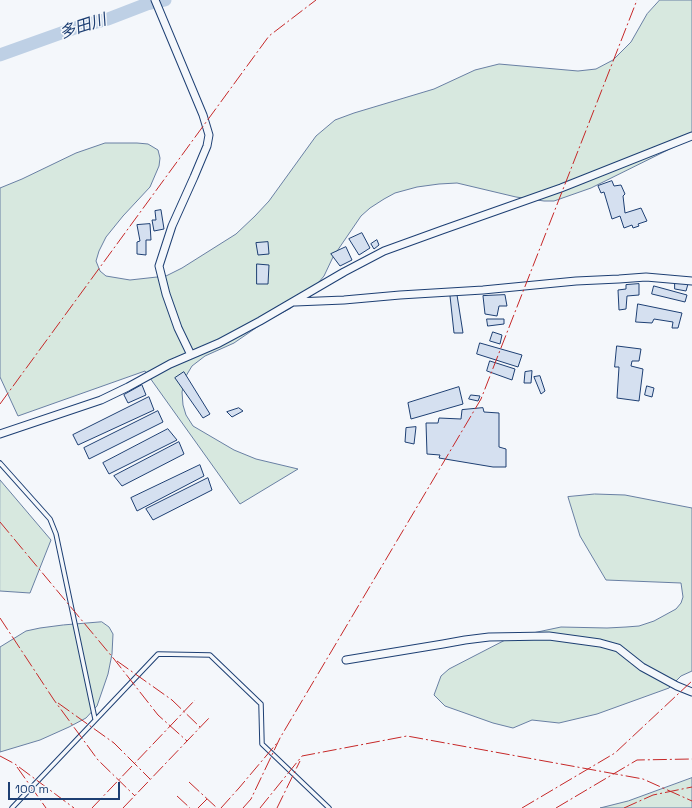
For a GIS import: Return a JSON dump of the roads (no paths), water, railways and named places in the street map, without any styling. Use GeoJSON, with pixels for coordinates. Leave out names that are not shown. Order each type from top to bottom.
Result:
{"type":"FeatureCollection","features":[{"type":"Feature","properties":{"kind":"street"},"geometry":{"type":"LineString","coordinates":[[155,0],[203,115],[209,134],[207,146],[172,226],[159,266],[166,294],[178,328],[191,355]]}},
{"type":"Feature","properties":{"kind":"street"},"geometry":{"type":"LineString","coordinates":[[0,434],[101,400],[170,364],[219,342],[293,302],[344,272],[384,252],[562,188],[692,136]]}},
{"type":"Feature","properties":{"kind":"street"},"geometry":{"type":"LineString","coordinates":[[293,302],[344,300],[483,290],[576,281],[646,277],[692,281]]}},
{"type":"Feature","properties":{"kind":"street"},"geometry":{"type":"LineString","coordinates":[[346,660],[489,637],[557,637],[600,643],[618,648],[642,667],[677,686],[692,692]]}},
{"type":"Feature","properties":{"kind":"lane"},"geometry":{"type":"LineString","coordinates":[[0,463],[50,520],[56,534],[96,719]]}},
{"type":"Feature","properties":{"kind":"lane"},"geometry":{"type":"LineString","coordinates":[[15,807],[158,654],[210,655],[261,704],[262,744],[329,808]]}},
{"type":"Feature","properties":{"kind":"waterway","name":"多田川"},"geometry":{"type":"LineString","coordinates":[[0,55],[78,27],[108,19],[147,4],[165,0]]}}]}
